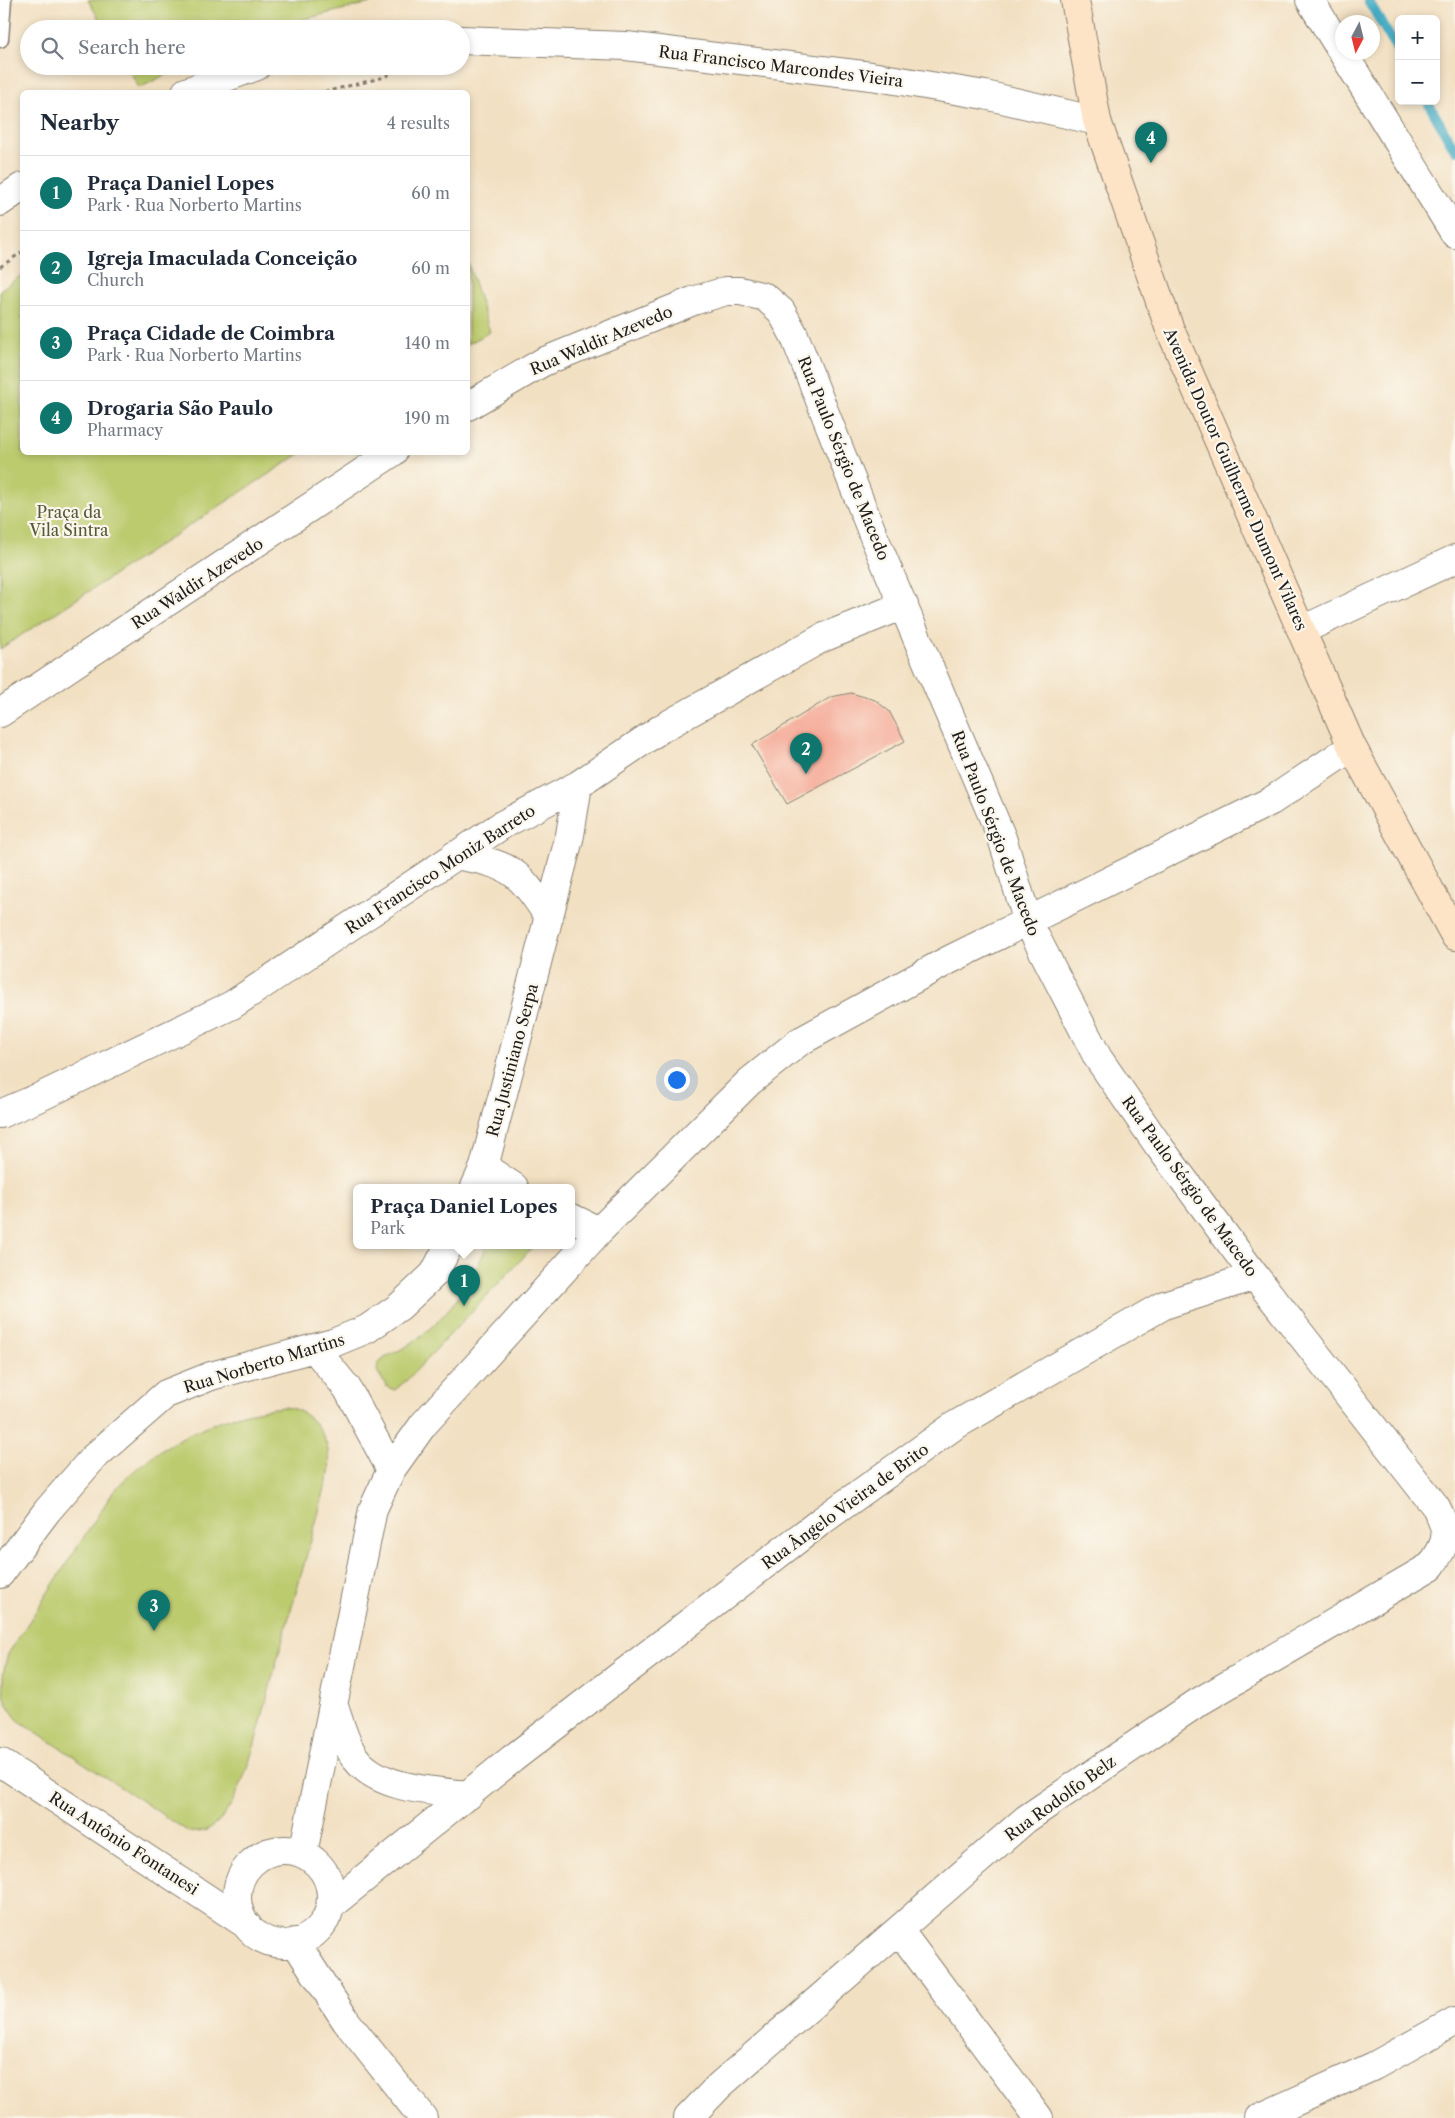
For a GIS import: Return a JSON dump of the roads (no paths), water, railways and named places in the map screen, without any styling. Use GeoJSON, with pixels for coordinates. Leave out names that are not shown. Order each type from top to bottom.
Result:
{"type":"FeatureCollection","features":[{"type":"Feature","properties":{"kind":"main road","name":"Avenida Doutor Guilherme Dumont Vilares"},"geometry":{"type":"LineString","coordinates":[[1075,0],[1097,121],[1169,327],[1352,747],[1455,936]]}},
{"type":"Feature","properties":{"kind":"street"},"geometry":{"type":"LineString","coordinates":[[1310,0],[1455,234]]}},
{"type":"Feature","properties":{"kind":"street","name":"Rua Francisco Marcondes Vieira"},"geometry":{"type":"LineString","coordinates":[[470,40],[626,46],[871,76],[985,96],[1097,121]]}},
{"type":"Feature","properties":{"kind":"street"},"geometry":{"type":"LineString","coordinates":[[191,90],[232,75]]}},
{"type":"Feature","properties":{"kind":"street"},"geometry":{"type":"LineString","coordinates":[[0,202],[20,189]]}},
{"type":"Feature","properties":{"kind":"street","name":"Rua Waldir Azevedo"},"geometry":{"type":"LineString","coordinates":[[470,405],[543,362],[693,301],[726,291],[740,291]]}},
{"type":"Feature","properties":{"kind":"street","name":"Rua Paulo Sérgio de Macedo"},"geometry":{"type":"LineString","coordinates":[[740,291],[765,297],[780,310],[794,335],[874,537],[1002,838],[1028,922],[1098,1058],[1158,1145],[1255,1276],[1436,1507],[1445,1526],[1444,1547]]}},
{"type":"Feature","properties":{"kind":"street","name":"Rua Waldir Azevedo"},"geometry":{"type":"LineString","coordinates":[[0,713],[388,455]]}},
{"type":"Feature","properties":{"kind":"street"},"geometry":{"type":"LineString","coordinates":[[1302,630],[1455,559]]}},
{"type":"Feature","properties":{"kind":"street","name":"Rua Francisco Moniz Barreto"},"geometry":{"type":"LineString","coordinates":[[0,1114],[40,1097],[232,1005],[455,855],[502,825],[578,785],[662,728],[822,638],[904,605]]}},
{"type":"Feature","properties":{"kind":"street"},"geometry":{"type":"LineString","coordinates":[[304,1853],[374,1509],[391,1470],[422,1425],[599,1231],[749,1082],[799,1042],[947,961],[1271,801],[1352,747]]}},
{"type":"Feature","properties":{"kind":"street","name":"Rua Justiniano Serpa"},"geometry":{"type":"LineString","coordinates":[[504,1184],[479,1177],[570,835],[578,785]]}},
{"type":"Feature","properties":{"kind":"street"},"geometry":{"type":"LineString","coordinates":[[455,855],[504,866],[516,874],[530,888],[549,917]]}},
{"type":"Feature","properties":{"kind":"street"},"geometry":{"type":"LineString","coordinates":[[575,1219],[599,1231]]}},
{"type":"Feature","properties":{"kind":"street","name":"Rua Norberto Martins"},"geometry":{"type":"LineString","coordinates":[[0,1574],[47,1511],[93,1458],[166,1394],[211,1376],[314,1348],[367,1329],[399,1307],[434,1274],[447,1249]]}},
{"type":"Feature","properties":{"kind":"street","name":"Rua Ângelo Vieira de Brito"},"geometry":{"type":"LineString","coordinates":[[331,1905],[469,1795],[820,1522],[954,1426],[1164,1305],[1255,1276]]}},
{"type":"Feature","properties":{"kind":"street"},"geometry":{"type":"LineString","coordinates":[[314,1348],[347,1388],[391,1470]]}},
{"type":"Feature","properties":{"kind":"street","name":"Rua Rodolfo Belz"},"geometry":{"type":"LineString","coordinates":[[688,2118],[720,2085],[1026,1819],[1197,1703],[1431,1566],[1444,1547]]}},
{"type":"Feature","properties":{"kind":"street"},"geometry":{"type":"LineString","coordinates":[[334,1706],[352,1754],[366,1770],[390,1782],[427,1791],[469,1795]]}},
{"type":"Feature","properties":{"kind":"street","name":"Rua Antônio Fontanesi"},"geometry":{"type":"LineString","coordinates":[[0,1762],[247,1925]]}},
{"type":"Feature","properties":{"kind":"street"},"geometry":{"type":"LineString","coordinates":[[288,1849],[304,1853],[316,1862],[326,1874],[331,1890],[331,1905],[326,1920],[316,1932],[302,1940],[287,1944],[272,1942],[257,1936],[247,1925],[239,1911],[237,1896],[240,1881],[247,1868],[258,1857],[272,1851],[288,1849]]}},
{"type":"Feature","properties":{"kind":"street"},"geometry":{"type":"LineString","coordinates":[[899,1930],[1039,2118]]}},
{"type":"Feature","properties":{"kind":"street"},"geometry":{"type":"LineString","coordinates":[[295,1942],[346,2021],[423,2118]]}},
{"type":"Feature","properties":{"kind":"street"},"geometry":{"type":"LineString","coordinates":[[1259,2118],[1374,2066],[1455,2021]]}},
{"type":"Feature","properties":{"kind":"lane"},"geometry":{"type":"LineString","coordinates":[[0,40],[3,0]]}},
{"type":"Feature","properties":{"kind":"waterway"},"geometry":{"type":"LineString","coordinates":[[1368,0],[1395,46]]}},
{"type":"Feature","properties":{"kind":"waterway"},"geometry":{"type":"LineString","coordinates":[[1429,105],[1455,150]]}},
{"type":"Feature","properties":{"kind":"place","name":"Drogaria São Paulo"},"geometry":{"type":"Point","coordinates":[1151,163]}},
{"type":"Feature","properties":{"kind":"place","name":"Igreja Imaculada Conceição"},"geometry":{"type":"Point","coordinates":[806,774]}},
{"type":"Feature","properties":{"kind":"place","name":"Praça Daniel Lopes"},"geometry":{"type":"Point","coordinates":[464,1306]}},
{"type":"Feature","properties":{"kind":"place","name":"Praça Cidade de Coimbra"},"geometry":{"type":"Point","coordinates":[154,1631]}},
{"type":"Feature","properties":{"kind":"park label","name":"Praça da Vila Sintra"},"geometry":{"type":"Point","coordinates":[69,521]}}]}
